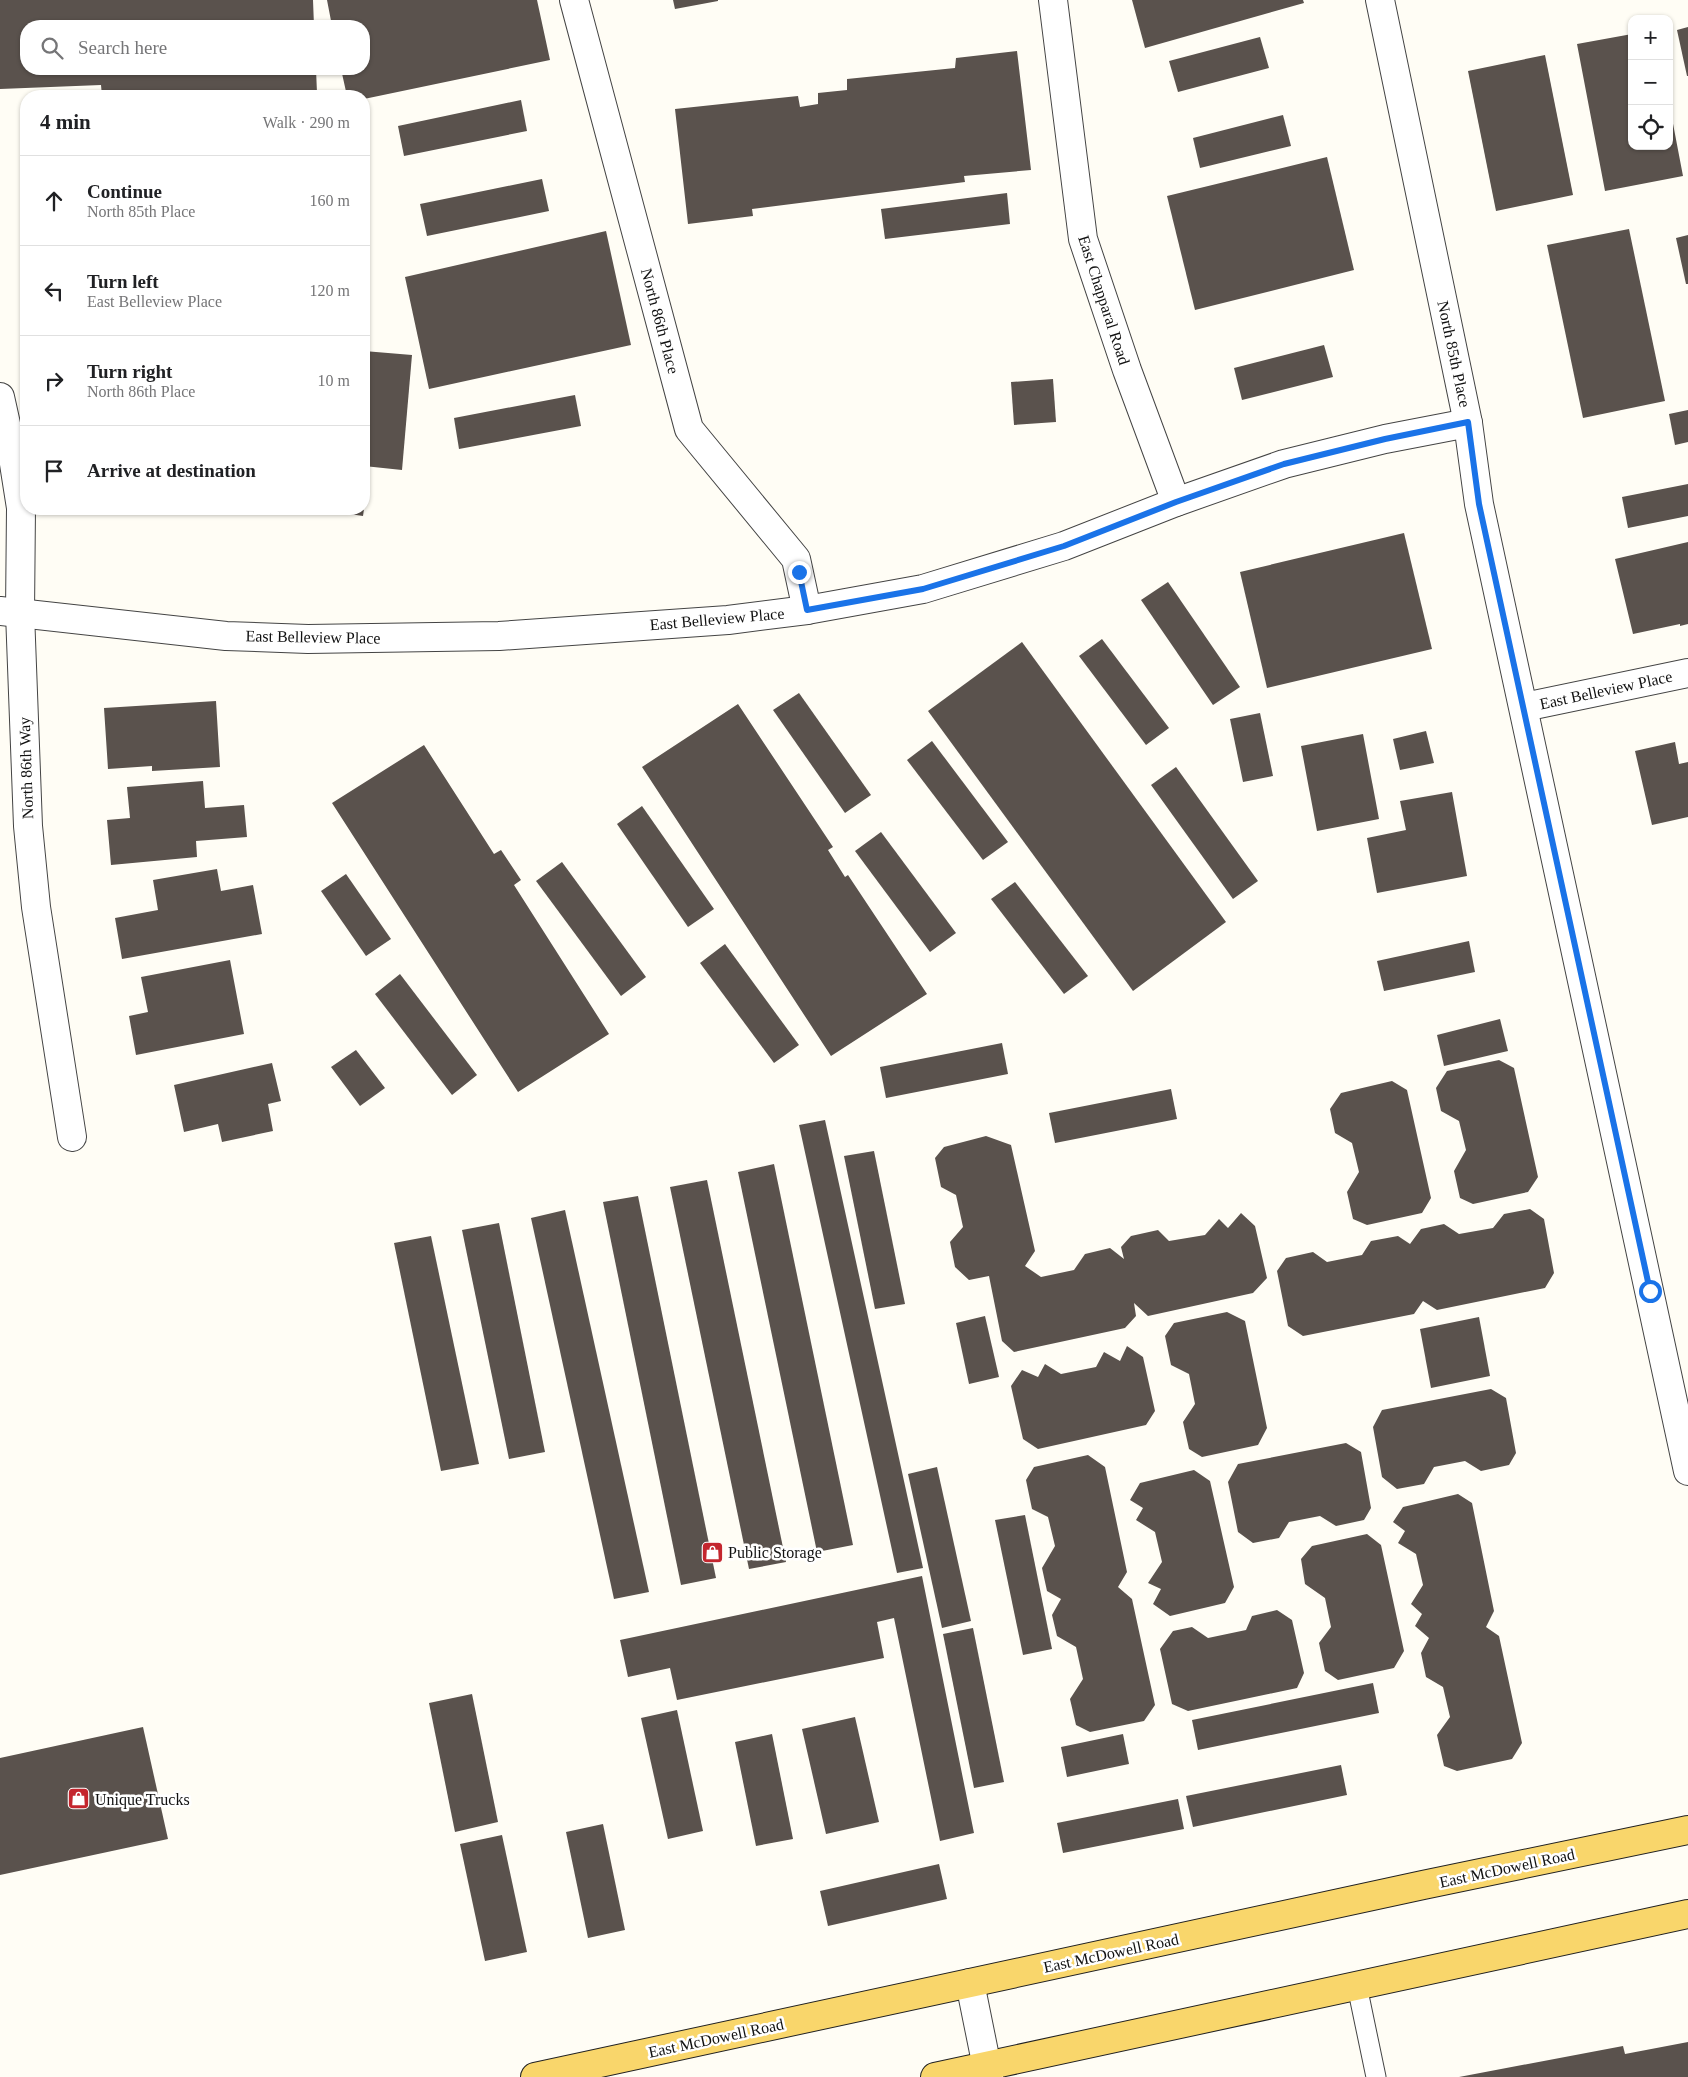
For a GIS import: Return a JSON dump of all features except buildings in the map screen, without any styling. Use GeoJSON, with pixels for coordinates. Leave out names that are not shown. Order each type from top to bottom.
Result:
{"type":"FeatureCollection","features":[{"type":"Feature","properties":{"kind":"main road","name":"East McDowell Road"},"geometry":{"type":"LineString","coordinates":[[535,2077],[1423,1885],[1688,1830]]}},
{"type":"Feature","properties":{"kind":"main road"},"geometry":{"type":"LineString","coordinates":[[934,2077],[988,2071],[1357,1986],[1688,1914]]}},
{"type":"Feature","properties":{"kind":"street","name":"North 86th Place"},"geometry":{"type":"LineString","coordinates":[[574,0],[689,429],[796,559],[807,610]]}},
{"type":"Feature","properties":{"kind":"street","name":"East Chapparal Road"},"geometry":{"type":"LineString","coordinates":[[1053,0],[1083,239],[1127,370],[1176,502]]}},
{"type":"Feature","properties":{"kind":"street","name":"North 85th Place"},"geometry":{"type":"LineString","coordinates":[[1380,0],[1468,422],[1479,504],[1683,1422],[1688,1471]]}},
{"type":"Feature","properties":{"kind":"street","name":"North 86th Way"},"geometry":{"type":"LineString","coordinates":[[0,397],[20,502]]}},
{"type":"Feature","properties":{"kind":"street","name":"East Belleview Place"},"geometry":{"type":"LineString","coordinates":[[10,612],[226,636],[308,639],[499,636],[728,620],[807,610],[923,589],[1064,546],[1176,502],[1284,464],[1385,439],[1468,422]]}},
{"type":"Feature","properties":{"kind":"street","name":"North 86th Way"},"geometry":{"type":"LineString","coordinates":[[20,515],[10,612],[28,835],[36,907],[72,1137]]}},
{"type":"Feature","properties":{"kind":"street","name":"East Belleview Place"},"geometry":{"type":"LineString","coordinates":[[1524,707],[1688,673]]}},
{"type":"Feature","properties":{"kind":"street"},"geometry":{"type":"LineString","coordinates":[[970,1983],[988,2071]]}},
{"type":"Feature","properties":{"kind":"lane"},"geometry":{"type":"LineString","coordinates":[[1357,1986],[1376,2077]]}},
{"type":"Feature","properties":{"kind":"place","name":"Public Storage"},"geometry":{"type":"Point","coordinates":[712,1552]}},
{"type":"Feature","properties":{"kind":"place","name":"Unique Trucks"},"geometry":{"type":"Point","coordinates":[79,1799]}},
{"type":"Feature","properties":{"kind":"route"},"geometry":{"type":"LineString","coordinates":[[799,572],[807,610],[923,589],[1064,546],[1176,502],[1284,464],[1385,439],[1468,422],[1479,504],[1650,1291]]}}]}
